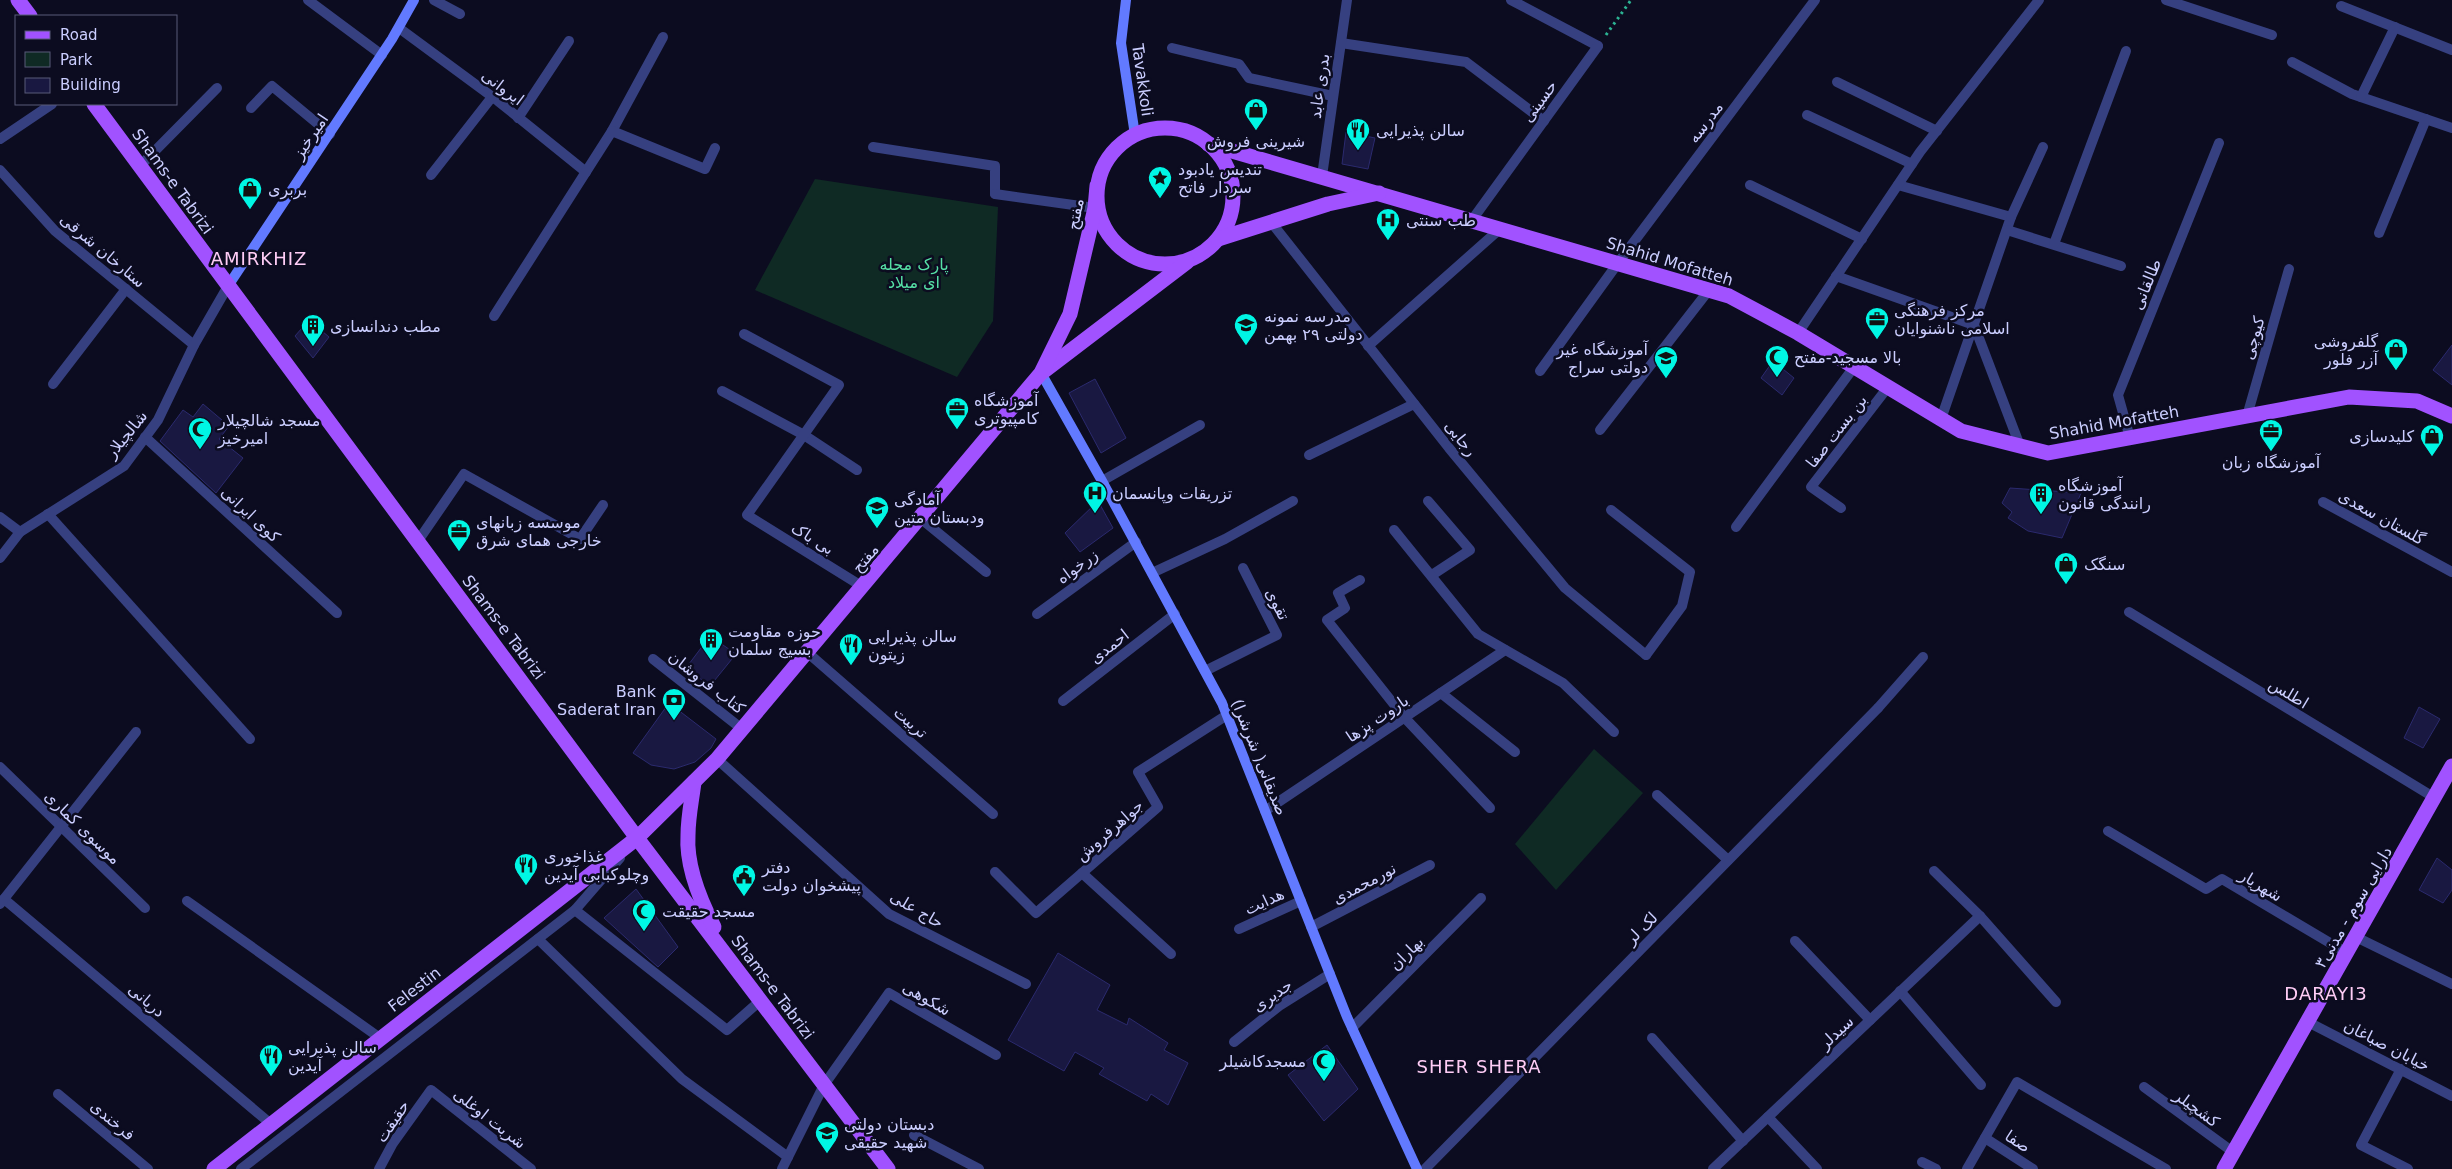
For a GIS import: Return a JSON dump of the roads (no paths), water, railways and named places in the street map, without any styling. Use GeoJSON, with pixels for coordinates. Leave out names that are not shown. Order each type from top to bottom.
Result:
{"type":"FeatureCollection","features":[{"type":"Feature","properties":{"kind":"main road"},"geometry":{"type":"LineString","coordinates":[[18,0],[29,15]]}},
{"type":"Feature","properties":{"kind":"main road","name":"Shams-e Tabrizi"},"geometry":{"type":"LineString","coordinates":[[95,105],[637,838],[888,1169]]}},
{"type":"Feature","properties":{"kind":"main road"},"geometry":{"type":"LineString","coordinates":[[1041,374],[1190,260],[1205,251],[1218,239],[1229,221],[1233,200],[1230,179],[1225,166],[1208,144],[1192,134],[1173,129],[1154,129],[1135,134],[1117,147],[1104,165],[1097,186],[1098,210],[1107,232],[1122,250],[1143,261],[1167,264],[1190,260]]}},
{"type":"Feature","properties":{"kind":"main road","name":"Shahid Mofatteh"},"geometry":{"type":"LineString","coordinates":[[1208,144],[1729,296],[1798,333],[1961,431],[2048,453],[2349,397],[2418,401],[2452,416]]}},
{"type":"Feature","properties":{"kind":"main road","name":"مفتح"},"geometry":{"type":"LineString","coordinates":[[637,838],[717,759],[1041,374],[1070,314],[1095,208],[1097,186]]}},
{"type":"Feature","properties":{"kind":"main road"},"geometry":{"type":"LineString","coordinates":[[1218,239],[1328,204],[1380,193]]}},
{"type":"Feature","properties":{"kind":"main road","name":"دارایی سوم - مدنی۳"},"geometry":{"type":"LineString","coordinates":[[2224,1169],[2435,798],[2448,784],[2452,766]]}},
{"type":"Feature","properties":{"kind":"main road"},"geometry":{"type":"LineString","coordinates":[[694,782],[688,836],[692,869],[707,914],[732,961]]}},
{"type":"Feature","properties":{"kind":"main road","name":"Felestin"},"geometry":{"type":"LineString","coordinates":[[214,1169],[637,838]]}},
{"type":"Feature","properties":{"kind":"street"},"geometry":{"type":"LineString","coordinates":[[308,0],[382,55]]}},
{"type":"Feature","properties":{"kind":"street","name":"امیرخیز"},"geometry":{"type":"LineString","coordinates":[[228,286],[382,55],[414,0]]}},
{"type":"Feature","properties":{"kind":"street"},"geometry":{"type":"LineString","coordinates":[[434,0],[460,14]]}},
{"type":"Feature","properties":{"kind":"street","name":"Tavakkoli"},"geometry":{"type":"LineString","coordinates":[[1126,0],[1121,43],[1135,134]]}},
{"type":"Feature","properties":{"kind":"street","name":"بدری عابد"},"geometry":{"type":"LineString","coordinates":[[1322,176],[1347,0]]}},
{"type":"Feature","properties":{"kind":"street","name":"حسینی"},"geometry":{"type":"LineString","coordinates":[[1472,220],[1598,46],[1511,0]]}},
{"type":"Feature","properties":{"kind":"street","name":"مدرسه"},"geometry":{"type":"LineString","coordinates":[[1540,371],[1618,263],[1815,0]]}},
{"type":"Feature","properties":{"kind":"street"},"geometry":{"type":"LineString","coordinates":[[1798,333],[1912,164],[2039,0]]}},
{"type":"Feature","properties":{"kind":"street"},"geometry":{"type":"LineString","coordinates":[[2166,0],[2194,5],[2272,36]]}},
{"type":"Feature","properties":{"kind":"street"},"geometry":{"type":"LineString","coordinates":[[2341,6],[2452,50]]}},
{"type":"Feature","properties":{"kind":"street"},"geometry":{"type":"LineString","coordinates":[[2361,97],[2395,27]]}},
{"type":"Feature","properties":{"kind":"street","name":"ایروانی"},"geometry":{"type":"LineString","coordinates":[[398,28],[492,97],[586,172]]}},
{"type":"Feature","properties":{"kind":"street"},"geometry":{"type":"LineString","coordinates":[[494,316],[612,131],[663,37]]}},
{"type":"Feature","properties":{"kind":"street"},"geometry":{"type":"LineString","coordinates":[[518,118],[569,41]]}},
{"type":"Feature","properties":{"kind":"street"},"geometry":{"type":"LineString","coordinates":[[1341,42],[1466,62],[1544,121]]}},
{"type":"Feature","properties":{"kind":"street"},"geometry":{"type":"LineString","coordinates":[[1172,48],[1239,64],[1249,78],[1333,96]]}},
{"type":"Feature","properties":{"kind":"street"},"geometry":{"type":"LineString","coordinates":[[2054,244],[2126,51]]}},
{"type":"Feature","properties":{"kind":"street"},"geometry":{"type":"LineString","coordinates":[[2292,62],[2361,97],[2452,128]]}},
{"type":"Feature","properties":{"kind":"street"},"geometry":{"type":"LineString","coordinates":[[1837,82],[1937,131]]}},
{"type":"Feature","properties":{"kind":"street"},"geometry":{"type":"LineString","coordinates":[[251,108],[272,86],[330,134]]}},
{"type":"Feature","properties":{"kind":"street"},"geometry":{"type":"LineString","coordinates":[[140,166],[217,88]]}},
{"type":"Feature","properties":{"kind":"street"},"geometry":{"type":"LineString","coordinates":[[431,175],[492,97]]}},
{"type":"Feature","properties":{"kind":"street"},"geometry":{"type":"LineString","coordinates":[[0,139],[51,105]]}},
{"type":"Feature","properties":{"kind":"street"},"geometry":{"type":"LineString","coordinates":[[1807,115],[1912,164]]}},
{"type":"Feature","properties":{"kind":"street"},"geometry":{"type":"LineString","coordinates":[[2379,233],[2426,119]]}},
{"type":"Feature","properties":{"kind":"street"},"geometry":{"type":"LineString","coordinates":[[612,131],[705,169],[715,148]]}},
{"type":"Feature","properties":{"kind":"street","name":"طالقانی"},"geometry":{"type":"LineString","coordinates":[[2130,438],[2118,396],[2219,143]]}},
{"type":"Feature","properties":{"kind":"street"},"geometry":{"type":"LineString","coordinates":[[873,147],[995,166],[995,194],[1095,208]]}},
{"type":"Feature","properties":{"kind":"street"},"geometry":{"type":"LineString","coordinates":[[1941,419],[2011,217],[2043,147]]}},
{"type":"Feature","properties":{"kind":"street","name":"ستارخان شرقی"},"geometry":{"type":"LineString","coordinates":[[0,170],[55,231],[194,345]]}},
{"type":"Feature","properties":{"kind":"street"},"geometry":{"type":"LineString","coordinates":[[1750,185],[1862,239]]}},
{"type":"Feature","properties":{"kind":"street"},"geometry":{"type":"LineString","coordinates":[[1898,185],[2011,217]]}},
{"type":"Feature","properties":{"kind":"street","name":"رجایی"},"geometry":{"type":"LineString","coordinates":[[1272,222],[1414,404],[1565,588],[1646,655],[1682,606],[1690,572],[1612,510]]}},
{"type":"Feature","properties":{"kind":"street"},"geometry":{"type":"LineString","coordinates":[[1368,346],[1501,228]]}},
{"type":"Feature","properties":{"kind":"street"},"geometry":{"type":"LineString","coordinates":[[2007,230],[2121,266]]}},
{"type":"Feature","properties":{"kind":"street","name":"کیوچی"},"geometry":{"type":"LineString","coordinates":[[2247,416],[2289,269]]}},
{"type":"Feature","properties":{"kind":"street"},"geometry":{"type":"LineString","coordinates":[[1836,276],[1974,325],[2020,446]]}},
{"type":"Feature","properties":{"kind":"street","name":"شالچیلار"},"geometry":{"type":"LineString","coordinates":[[0,558],[20,532],[124,466],[158,420],[194,345],[228,286]]}},
{"type":"Feature","properties":{"kind":"street"},"geometry":{"type":"LineString","coordinates":[[53,384],[126,289]]}},
{"type":"Feature","properties":{"kind":"street"},"geometry":{"type":"LineString","coordinates":[[1600,430],[1709,290]]}},
{"type":"Feature","properties":{"kind":"street"},"geometry":{"type":"LineString","coordinates":[[744,334],[839,385],[804,435]]}},
{"type":"Feature","properties":{"kind":"street"},"geometry":{"type":"LineString","coordinates":[[1736,527],[1854,367]]}},
{"type":"Feature","properties":{"kind":"street","name":"(شرشرا )صدیقانی"},"geometry":{"type":"LineString","coordinates":[[1041,374],[1136,542],[1227,715],[1352,1028],[1417,1169]]}},
{"type":"Feature","properties":{"kind":"street","name":"بن بست صفا"},"geometry":{"type":"LineString","coordinates":[[1841,508],[1811,487],[1888,387]]}},
{"type":"Feature","properties":{"kind":"street"},"geometry":{"type":"LineString","coordinates":[[722,391],[804,435],[857,470]]}},
{"type":"Feature","properties":{"kind":"street"},"geometry":{"type":"LineString","coordinates":[[1309,455],[1414,404]]}},
{"type":"Feature","properties":{"kind":"street"},"geometry":{"type":"LineString","coordinates":[[1102,480],[1200,425]]}},
{"type":"Feature","properties":{"kind":"street","name":"بی باک"},"geometry":{"type":"LineString","coordinates":[[804,435],[748,515],[863,587]]}},
{"type":"Feature","properties":{"kind":"street","name":"کوی ایرانی"},"geometry":{"type":"LineString","coordinates":[[145,436],[337,613]]}},
{"type":"Feature","properties":{"kind":"street"},"geometry":{"type":"LineString","coordinates":[[418,542],[464,474],[580,539],[603,505]]}},
{"type":"Feature","properties":{"kind":"street"},"geometry":{"type":"LineString","coordinates":[[1428,500],[1470,550],[1432,575]]}},
{"type":"Feature","properties":{"kind":"street"},"geometry":{"type":"LineString","coordinates":[[1152,573],[1225,540],[1293,501]]}},
{"type":"Feature","properties":{"kind":"street","name":"گلستان سعدی"},"geometry":{"type":"LineString","coordinates":[[2323,502],[2452,572]]}},
{"type":"Feature","properties":{"kind":"street"},"geometry":{"type":"LineString","coordinates":[[48,514],[250,739]]}},
{"type":"Feature","properties":{"kind":"street"},"geometry":{"type":"LineString","coordinates":[[0,517],[20,532]]}},
{"type":"Feature","properties":{"kind":"street"},"geometry":{"type":"LineString","coordinates":[[920,518],[986,572]]}},
{"type":"Feature","properties":{"kind":"street"},"geometry":{"type":"LineString","coordinates":[[1394,530],[1478,634],[1563,683],[1614,732]]}},
{"type":"Feature","properties":{"kind":"street","name":"زرخواه"},"geometry":{"type":"LineString","coordinates":[[1037,614],[1136,542]]}},
{"type":"Feature","properties":{"kind":"street","name":"تقوی"},"geometry":{"type":"LineString","coordinates":[[1205,671],[1277,636],[1243,568]]}},
{"type":"Feature","properties":{"kind":"street"},"geometry":{"type":"LineString","coordinates":[[1360,580],[1338,593],[1345,608],[1327,620],[1404,717],[1490,808]]}},
{"type":"Feature","properties":{"kind":"street","name":"اطلس"},"geometry":{"type":"LineString","coordinates":[[2128,612],[2435,798]]}},
{"type":"Feature","properties":{"kind":"street","name":"احمدی"},"geometry":{"type":"LineString","coordinates":[[1063,702],[1175,614]]}},
{"type":"Feature","properties":{"kind":"street","name":"باروت پزها"},"geometry":{"type":"LineString","coordinates":[[1266,811],[1505,650]]}},
{"type":"Feature","properties":{"kind":"street","name":"تربیت"},"geometry":{"type":"LineString","coordinates":[[808,652],[993,814]]}},
{"type":"Feature","properties":{"kind":"street","name":"لک لر"},"geometry":{"type":"LineString","coordinates":[[1425,1169],[1878,708],[1922,657]]}},
{"type":"Feature","properties":{"kind":"street","name":"کتاب فروشان"},"geometry":{"type":"LineString","coordinates":[[653,659],[742,729]]}},
{"type":"Feature","properties":{"kind":"street"},"geometry":{"type":"LineString","coordinates":[[1441,693],[1515,752]]}},
{"type":"Feature","properties":{"kind":"street","name":"جواهرفروش"},"geometry":{"type":"LineString","coordinates":[[994,872],[1036,913],[1158,807],[1138,772],[1227,715]]}},
{"type":"Feature","properties":{"kind":"street"},"geometry":{"type":"LineString","coordinates":[[2,901],[136,732]]}},
{"type":"Feature","properties":{"kind":"street","name":"حاج علی"},"geometry":{"type":"LineString","coordinates":[[717,759],[890,914],[1026,984]]}},
{"type":"Feature","properties":{"kind":"street","name":"موسوی کماری"},"geometry":{"type":"LineString","coordinates":[[0,767],[145,908]]}},
{"type":"Feature","properties":{"kind":"street"},"geometry":{"type":"LineString","coordinates":[[1657,795],[1728,860]]}},
{"type":"Feature","properties":{"kind":"street","name":"شهریار"},"geometry":{"type":"LineString","coordinates":[[2108,831],[2206,889],[2222,879],[2347,953]]}},
{"type":"Feature","properties":{"kind":"street"},"geometry":{"type":"LineString","coordinates":[[241,1169],[575,910],[637,838]]}},
{"type":"Feature","properties":{"kind":"street","name":"نورمحمدی"},"geometry":{"type":"LineString","coordinates":[[1312,927],[1430,865]]}},
{"type":"Feature","properties":{"kind":"street"},"geometry":{"type":"LineString","coordinates":[[1934,872],[1980,916],[2056,1002]]}},
{"type":"Feature","properties":{"kind":"street"},"geometry":{"type":"LineString","coordinates":[[1082,873],[1171,954]]}},
{"type":"Feature","properties":{"kind":"street","name":"بهاران"},"geometry":{"type":"LineString","coordinates":[[1352,1028],[1481,898]]}},
{"type":"Feature","properties":{"kind":"street","name":"دریانی"},"geometry":{"type":"LineString","coordinates":[[2,901],[270,1124]]}},
{"type":"Feature","properties":{"kind":"street"},"geometry":{"type":"LineString","coordinates":[[187,901],[380,1038]]}},
{"type":"Feature","properties":{"kind":"street","name":"هدایت"},"geometry":{"type":"LineString","coordinates":[[1239,929],[1301,901]]}},
{"type":"Feature","properties":{"kind":"street"},"geometry":{"type":"LineString","coordinates":[[575,910],[726,1030],[761,1000]]}},
{"type":"Feature","properties":{"kind":"street","name":"سیدلر"},"geometry":{"type":"LineString","coordinates":[[1713,1169],[1980,916]]}},
{"type":"Feature","properties":{"kind":"street"},"geometry":{"type":"LineString","coordinates":[[2356,936],[2452,984]]}},
{"type":"Feature","properties":{"kind":"street"},"geometry":{"type":"LineString","coordinates":[[538,939],[682,1079],[788,1157]]}},
{"type":"Feature","properties":{"kind":"street"},"geometry":{"type":"LineString","coordinates":[[1795,941],[1870,1020]]}},
{"type":"Feature","properties":{"kind":"street","name":"جدیری"},"geometry":{"type":"LineString","coordinates":[[1234,1042],[1279,1006],[1330,974]]}},
{"type":"Feature","properties":{"kind":"street"},"geometry":{"type":"LineString","coordinates":[[1900,991],[1981,1085]]}},
{"type":"Feature","properties":{"kind":"street","name":"شکوهی"},"geometry":{"type":"LineString","coordinates":[[824,1084],[889,993],[996,1055]]}},
{"type":"Feature","properties":{"kind":"street","name":"خیابان صباغان"},"geometry":{"type":"LineString","coordinates":[[2308,1022],[2452,1096]]}},
{"type":"Feature","properties":{"kind":"street"},"geometry":{"type":"LineString","coordinates":[[1652,1038],[1743,1141]]}},
{"type":"Feature","properties":{"kind":"street"},"geometry":{"type":"LineString","coordinates":[[2401,1069],[2361,1145],[2408,1169]]}},
{"type":"Feature","properties":{"kind":"street"},"geometry":{"type":"LineString","coordinates":[[1967,1169],[2017,1082],[2166,1169]]}},
{"type":"Feature","properties":{"kind":"street"},"geometry":{"type":"LineString","coordinates":[[782,1169],[824,1084]]}},
{"type":"Feature","properties":{"kind":"street","name":"کشچیلر"},"geometry":{"type":"LineString","coordinates":[[2144,1087],[2233,1152]]}},
{"type":"Feature","properties":{"kind":"street","name":"حقیقت"},"geometry":{"type":"LineString","coordinates":[[379,1169],[393,1142],[431,1090]]}},
{"type":"Feature","properties":{"kind":"street","name":"شربت اوغلی"},"geometry":{"type":"LineString","coordinates":[[431,1090],[531,1169]]}},
{"type":"Feature","properties":{"kind":"street","name":"فرخندی"},"geometry":{"type":"LineString","coordinates":[[58,1094],[148,1169]]}},
{"type":"Feature","properties":{"kind":"street"},"geometry":{"type":"LineString","coordinates":[[1768,1117],[1817,1169]]}},
{"type":"Feature","properties":{"kind":"street"},"geometry":{"type":"LineString","coordinates":[[914,1135],[979,1169]]}},
{"type":"Feature","properties":{"kind":"street","name":"صفا"},"geometry":{"type":"LineString","coordinates":[[1985,1138],[2034,1169]]}},
{"type":"Feature","properties":{"kind":"street"},"geometry":{"type":"LineString","coordinates":[[1922,1162],[1936,1169]]}},
{"type":"Feature","properties":{"kind":"place","name":"شیرینی فروش"},"geometry":{"type":"Point","coordinates":[1256,131]}},
{"type":"Feature","properties":{"kind":"place","name":"سالن پذیرایی"},"geometry":{"type":"Point","coordinates":[1358,151]}},
{"type":"Feature","properties":{"kind":"place","name":"تندیس یادبود سردار فاتح"},"geometry":{"type":"Point","coordinates":[1160,199]}},
{"type":"Feature","properties":{"kind":"place","name":"بربری"},"geometry":{"type":"Point","coordinates":[250,210]}},
{"type":"Feature","properties":{"kind":"place","name":"طب سنتی"},"geometry":{"type":"Point","coordinates":[1388,241]}},
{"type":"Feature","properties":{"kind":"place","name":"مرکز فرهنگی اسلامی ناشنوایان"},"geometry":{"type":"Point","coordinates":[1877,340]}},
{"type":"Feature","properties":{"kind":"place","name":"مدرسه نمونه دولتی ۲۹ بهمن"},"geometry":{"type":"Point","coordinates":[1246,346]}},
{"type":"Feature","properties":{"kind":"place","name":"مطب دندانسازی"},"geometry":{"type":"Point","coordinates":[313,347]}},
{"type":"Feature","properties":{"kind":"place","name":"گلفروشی آزر فلور"},"geometry":{"type":"Point","coordinates":[2396,371]}},
{"type":"Feature","properties":{"kind":"place","name":"بالا مسجید-مفتح"},"geometry":{"type":"Point","coordinates":[1777,378]}},
{"type":"Feature","properties":{"kind":"place","name":"آموزشگاه غیر دولتی سراج"},"geometry":{"type":"Point","coordinates":[1666,379]}},
{"type":"Feature","properties":{"kind":"place","name":"آموزشگاه کامپیوتری"},"geometry":{"type":"Point","coordinates":[957,430]}},
{"type":"Feature","properties":{"kind":"place","name":"مسجد شالچیلار امیرخیز"},"geometry":{"type":"Point","coordinates":[200,450]}},
{"type":"Feature","properties":{"kind":"place","name":"آموزشگاه زبان"},"geometry":{"type":"Point","coordinates":[2271,452]}},
{"type":"Feature","properties":{"kind":"place","name":"کلیدسازی"},"geometry":{"type":"Point","coordinates":[2432,457]}},
{"type":"Feature","properties":{"kind":"place","name":"تزریقات وپانسمان"},"geometry":{"type":"Point","coordinates":[1095,514]}},
{"type":"Feature","properties":{"kind":"place","name":"آموزشگاه رانندگی قانون"},"geometry":{"type":"Point","coordinates":[2041,515]}},
{"type":"Feature","properties":{"kind":"place","name":"آمادگی ودبستان متین"},"geometry":{"type":"Point","coordinates":[877,529]}},
{"type":"Feature","properties":{"kind":"place","name":"موسسه زبانهای خارجی همای شرق"},"geometry":{"type":"Point","coordinates":[459,552]}},
{"type":"Feature","properties":{"kind":"place","name":"سنگک"},"geometry":{"type":"Point","coordinates":[2066,585]}},
{"type":"Feature","properties":{"kind":"place","name":"حوزه مقاومت بسیج سلمان"},"geometry":{"type":"Point","coordinates":[711,661]}},
{"type":"Feature","properties":{"kind":"place","name":"سالن پذیرایی زیتون"},"geometry":{"type":"Point","coordinates":[851,666]}},
{"type":"Feature","properties":{"kind":"place","name":"Bank Saderat Iran"},"geometry":{"type":"Point","coordinates":[674,721]}},
{"type":"Feature","properties":{"kind":"place","name":"غذاخوری وچلوکبابی آیدین"},"geometry":{"type":"Point","coordinates":[526,886]}},
{"type":"Feature","properties":{"kind":"place","name":"دفتر پیشخوان دولت"},"geometry":{"type":"Point","coordinates":[744,897]}},
{"type":"Feature","properties":{"kind":"place","name":"مسجد حقیقت"},"geometry":{"type":"Point","coordinates":[644,932]}},
{"type":"Feature","properties":{"kind":"place","name":"سالن پذیرایی آیدین"},"geometry":{"type":"Point","coordinates":[271,1077]}},
{"type":"Feature","properties":{"kind":"place","name":"مسجدکاشیلر"},"geometry":{"type":"Point","coordinates":[1324,1082]}},
{"type":"Feature","properties":{"kind":"place","name":"دبستان دولتی شهید حقیقی"},"geometry":{"type":"Point","coordinates":[827,1154]}},
{"type":"Feature","properties":{"kind":"district","name":"AMIRKHIZ"},"geometry":{"type":"Point","coordinates":[259,259]}},
{"type":"Feature","properties":{"kind":"district","name":"DARAYI3"},"geometry":{"type":"Point","coordinates":[2326,994]}},
{"type":"Feature","properties":{"kind":"district","name":"SHER SHERA"},"geometry":{"type":"Point","coordinates":[1479,1067]}},
{"type":"Feature","properties":{"kind":"park label","name":"پارک محله ای میلاد"},"geometry":{"type":"Point","coordinates":[914,273]}}]}
